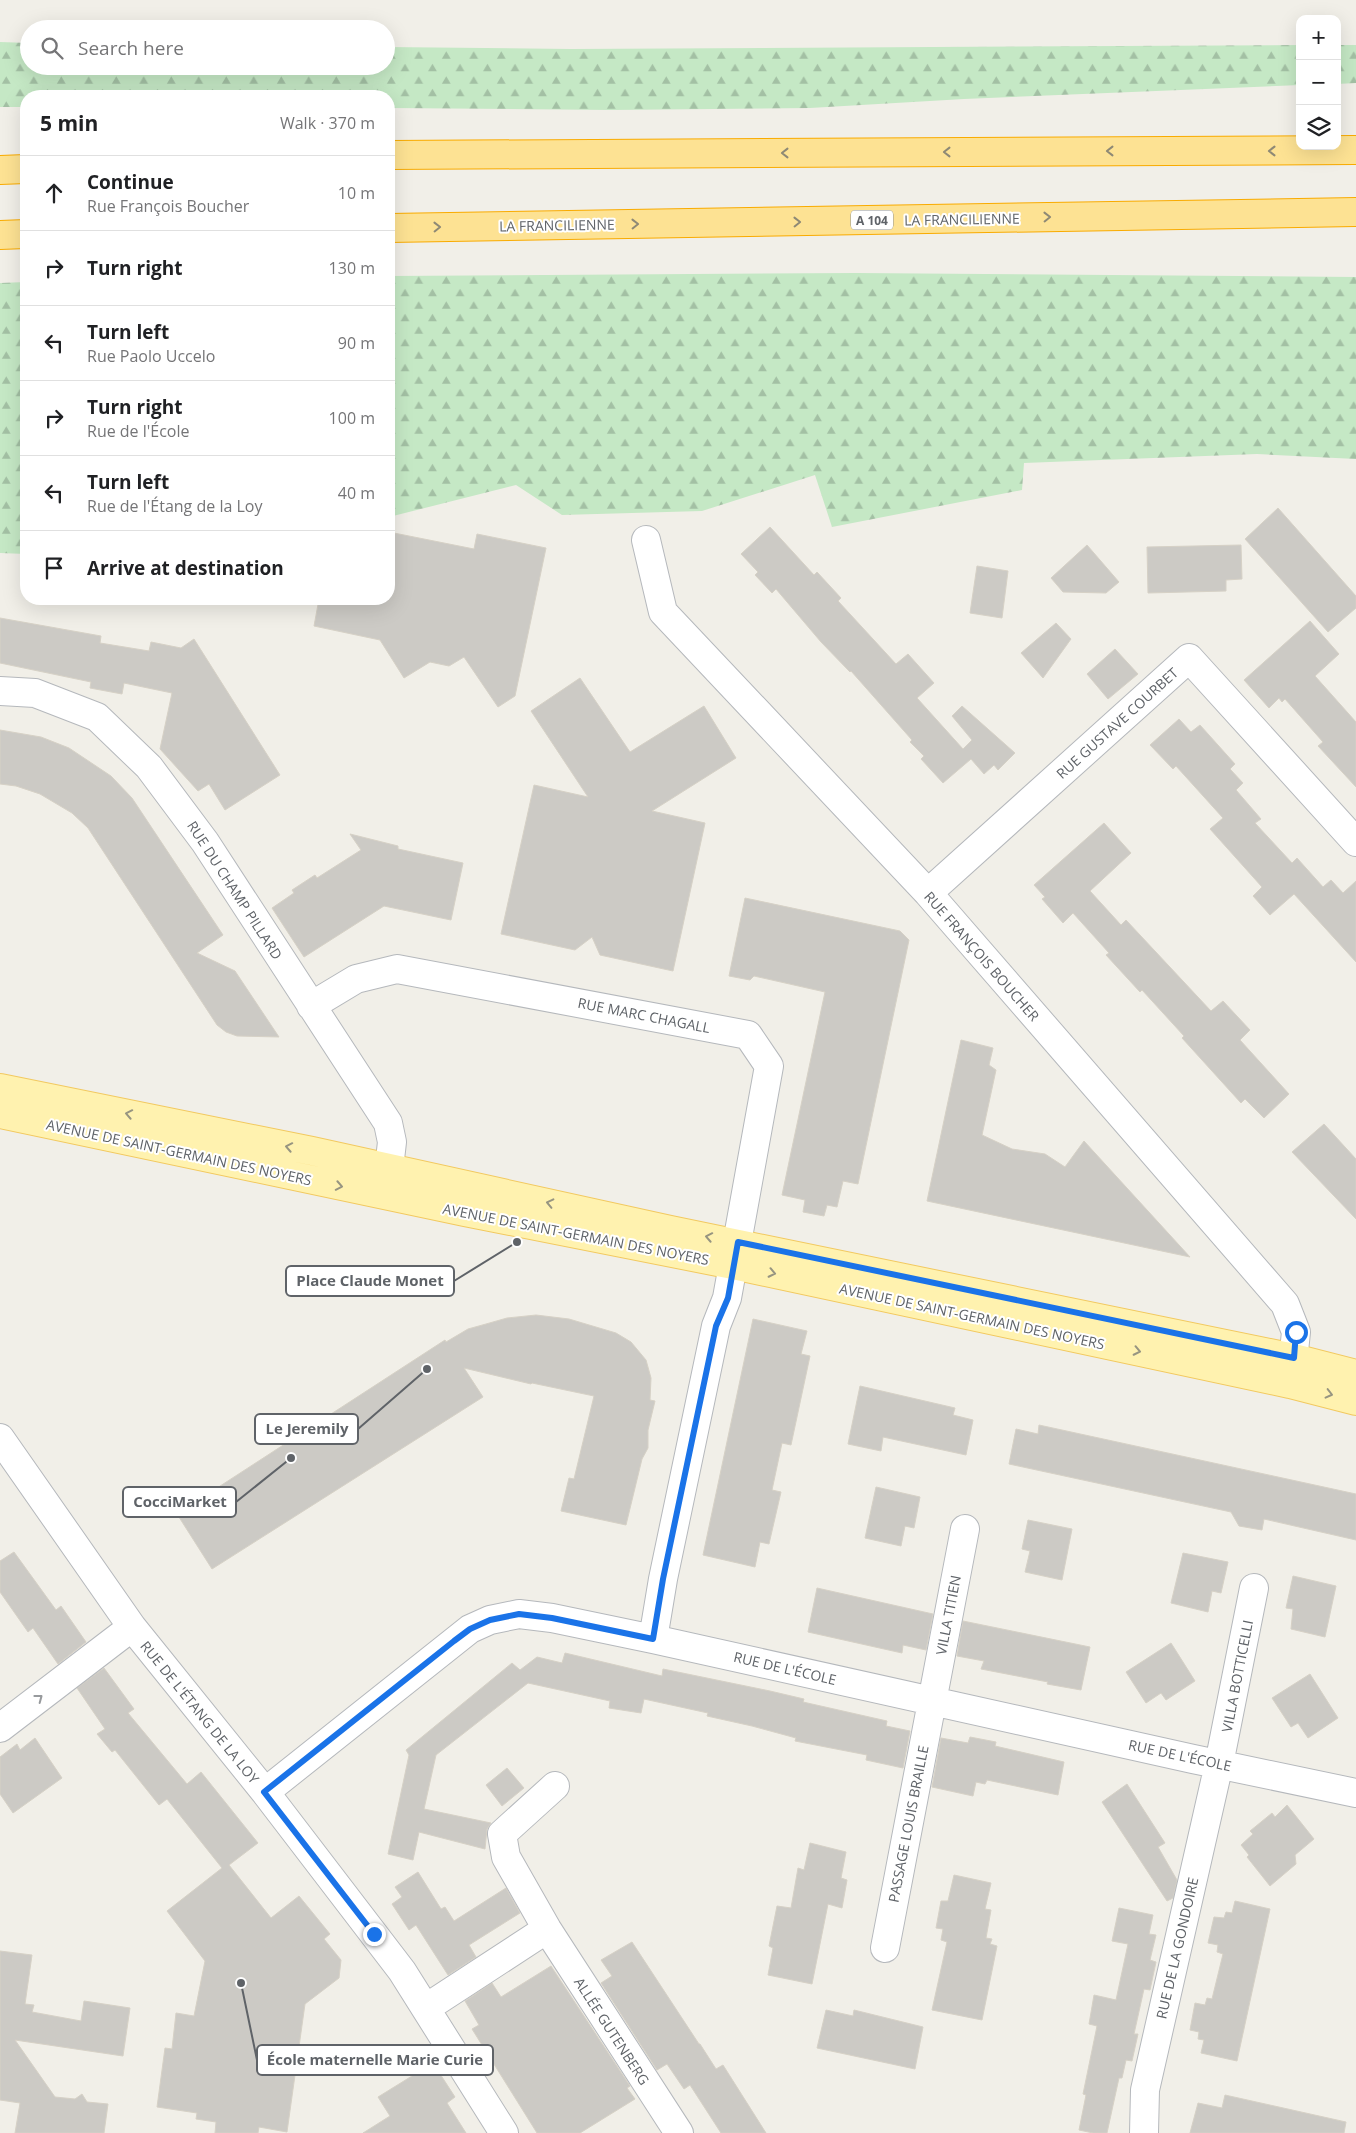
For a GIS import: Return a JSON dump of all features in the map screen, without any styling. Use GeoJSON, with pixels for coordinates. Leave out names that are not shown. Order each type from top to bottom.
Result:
{"type":"FeatureCollection","features":[{"type":"Feature","properties":{"kind":"highway"},"geometry":{"type":"LineString","coordinates":[[395,155],[1356,150]]}},
{"type":"Feature","properties":{"kind":"highway"},"geometry":{"type":"LineString","coordinates":[[0,170],[20,169]]}},
{"type":"Feature","properties":{"kind":"highway","name":"LA FRANCILIENNE"},"geometry":{"type":"LineString","coordinates":[[395,228],[1356,212]]}},
{"type":"Feature","properties":{"kind":"highway"},"geometry":{"type":"LineString","coordinates":[[0,234],[20,234]]}},
{"type":"Feature","properties":{"kind":"main road","name":"AVENUE DE SAINT-GERMAIN DES NOYERS"},"geometry":{"type":"LineString","coordinates":[[0,1088],[389,1168],[670,1230],[736,1254]]}},
{"type":"Feature","properties":{"kind":"main road","name":"AVENUE DE SAINT-GERMAIN DES NOYERS"},"geometry":{"type":"LineString","coordinates":[[0,1114],[464,1212],[736,1254],[1292,1371],[1356,1374]]}},
{"type":"Feature","properties":{"kind":"main road","name":"AVENUE DE SAINT-GERMAIN DES NOYERS"},"geometry":{"type":"LineString","coordinates":[[1292,1371],[1356,1401]]}},
{"type":"Feature","properties":{"kind":"street","name":"RUE FRANÇOIS BOUCHER"},"geometry":{"type":"LineString","coordinates":[[646,540],[663,612],[928,893],[1285,1304],[1296,1332],[1292,1371]]}},
{"type":"Feature","properties":{"kind":"street","name":"RUE GUSTAVE COURBET"},"geometry":{"type":"LineString","coordinates":[[928,893],[1189,658],[1356,842]]}},
{"type":"Feature","properties":{"kind":"street","name":"RUE DU CHAMP PILLARD"},"geometry":{"type":"LineString","coordinates":[[0,691],[35,693],[97,717],[148,767],[205,842],[388,1123],[392,1142],[389,1168]]}},
{"type":"Feature","properties":{"kind":"street","name":"RUE MARC CHAGALL"},"geometry":{"type":"LineString","coordinates":[[311,1006],[356,979],[396,969],[748,1035],[768,1066],[728,1298],[716,1326],[663,1579],[653,1639]]}},
{"type":"Feature","properties":{"kind":"street","name":"RUE DE L'ÉTANG DE LA LOY"},"geometry":{"type":"LineString","coordinates":[[0,1438],[132,1627],[264,1792],[374,1934],[426,2008],[504,2133]]}},
{"type":"Feature","properties":{"kind":"street","name":"VILLA TITIEN"},"geometry":{"type":"LineString","coordinates":[[932,1700],[965,1529]]}},
{"type":"Feature","properties":{"kind":"street","name":"VILLA BOTTICELLI"},"geometry":{"type":"LineString","coordinates":[[1219,1764],[1254,1588]]}},
{"type":"Feature","properties":{"kind":"street","name":"RUE DE L'ÉCOLE"},"geometry":{"type":"LineString","coordinates":[[264,1792],[470,1629],[490,1620],[519,1614],[552,1618],[653,1639],[1356,1793]]}},
{"type":"Feature","properties":{"kind":"street"},"geometry":{"type":"LineString","coordinates":[[0,1728],[132,1627]]}},
{"type":"Feature","properties":{"kind":"street","name":"PASSAGE LOUIS BRAILLE"},"geometry":{"type":"LineString","coordinates":[[885,1948],[932,1700]]}},
{"type":"Feature","properties":{"kind":"street","name":"RUE DE LA GONDOIRE"},"geometry":{"type":"LineString","coordinates":[[1144,2133],[1145,2090],[1219,1764]]}},
{"type":"Feature","properties":{"kind":"street","name":"ALLÉE GUTENBERG"},"geometry":{"type":"LineString","coordinates":[[555,1786],[502,1834],[506,1857],[547,1929],[679,2133]]}},
{"type":"Feature","properties":{"kind":"street"},"geometry":{"type":"LineString","coordinates":[[426,2008],[547,1929]]}},
{"type":"Feature","properties":{"kind":"green space"},"geometry":{"type":"Polygon","coordinates":[[[0,42],[20,43],[20,75],[395,75],[395,47],[571,49],[1296,45],[1296,85],[964,99],[810,108],[611,110],[395,108],[395,90],[20,90],[20,107],[0,107],[0,42]]]}},
{"type":"Feature","properties":{"kind":"green space"},"geometry":{"type":"Polygon","coordinates":[[[1341,45],[1356,45],[1356,83],[1341,84],[1341,45]]]}},
{"type":"Feature","properties":{"kind":"green space"},"geometry":{"type":"Polygon","coordinates":[[[856,273],[1356,277],[1356,459],[1257,454],[1024,463],[1022,490],[832,527],[815,475],[702,511],[562,515],[516,485],[395,515],[395,276],[856,273]]]}},
{"type":"Feature","properties":{"kind":"green space"},"geometry":{"type":"Polygon","coordinates":[[[20,282],[20,554],[0,553],[0,283],[20,282]]]}},
{"type":"Feature","properties":{"kind":"building"},"geometry":{"type":"Polygon","coordinates":[[[1278,508],[1356,596],[1356,608],[1328,632],[1245,539],[1278,508]]]}},
{"type":"Feature","properties":{"kind":"building"},"geometry":{"type":"Polygon","coordinates":[[[770,527],[814,575],[817,572],[841,598],[838,601],[896,664],[908,654],[934,683],[917,698],[963,749],[972,740],[952,716],[962,706],[1015,753],[998,770],[994,765],[984,774],[971,759],[943,783],[921,759],[924,756],[910,742],[912,740],[851,671],[821,642],[776,589],[772,593],[755,575],[758,572],[741,554],[770,527]]]}},
{"type":"Feature","properties":{"kind":"building"},"geometry":{"type":"Polygon","coordinates":[[[395,533],[474,549],[477,534],[546,548],[515,696],[498,707],[464,657],[449,666],[430,662],[404,678],[380,640],[314,626],[318,605],[395,605],[395,533]]]}},
{"type":"Feature","properties":{"kind":"building"},"geometry":{"type":"Polygon","coordinates":[[[1087,545],[1119,582],[1106,593],[1063,592],[1051,578],[1087,545]]]}},
{"type":"Feature","properties":{"kind":"building"},"geometry":{"type":"Polygon","coordinates":[[[1241,545],[1242,579],[1226,580],[1226,591],[1148,593],[1147,547],[1241,545]]]}},
{"type":"Feature","properties":{"kind":"building"},"geometry":{"type":"Polygon","coordinates":[[[977,566],[1008,571],[1002,618],[970,613],[977,566]]]}},
{"type":"Feature","properties":{"kind":"building"},"geometry":{"type":"Polygon","coordinates":[[[0,618],[101,636],[100,643],[149,651],[151,642],[181,648],[194,639],[280,775],[225,810],[209,784],[198,791],[160,749],[172,693],[124,683],[122,694],[90,688],[91,682],[0,663],[0,618]]]}},
{"type":"Feature","properties":{"kind":"building"},"geometry":{"type":"Polygon","coordinates":[[[1310,621],[1339,654],[1315,676],[1356,722],[1356,787],[1318,746],[1323,742],[1285,699],[1282,702],[1279,698],[1269,708],[1244,680],[1310,621]]]}},
{"type":"Feature","properties":{"kind":"building"},"geometry":{"type":"Polygon","coordinates":[[[1056,623],[1071,639],[1043,678],[1021,653],[1056,623]]]}},
{"type":"Feature","properties":{"kind":"building"},"geometry":{"type":"Polygon","coordinates":[[[1115,649],[1138,674],[1108,699],[1087,674],[1115,649]]]}},
{"type":"Feature","properties":{"kind":"building"},"geometry":{"type":"Polygon","coordinates":[[[580,678],[630,752],[704,706],[736,758],[652,811],[705,823],[673,971],[600,955],[592,937],[575,950],[501,934],[534,785],[588,797],[531,711],[580,678]]]}},
{"type":"Feature","properties":{"kind":"building"},"geometry":{"type":"Polygon","coordinates":[[[1179,719],[1191,732],[1200,725],[1235,764],[1230,769],[1243,783],[1236,790],[1261,819],[1255,823],[1292,863],[1297,858],[1323,887],[1331,880],[1343,893],[1356,881],[1356,962],[1294,894],[1270,915],[1253,896],[1262,887],[1210,829],[1223,818],[1176,766],[1173,769],[1150,745],[1179,719]]]}},
{"type":"Feature","properties":{"kind":"building"},"geometry":{"type":"Polygon","coordinates":[[[0,730],[41,737],[69,748],[111,776],[132,798],[223,935],[197,953],[235,971],[279,1037],[237,1036],[226,1032],[217,1025],[88,828],[72,813],[40,794],[16,786],[0,784],[0,730]]]}},
{"type":"Feature","properties":{"kind":"building"},"geometry":{"type":"Polygon","coordinates":[[[1104,823],[1131,853],[1090,891],[1121,925],[1126,920],[1211,1011],[1223,1001],[1250,1030],[1240,1040],[1289,1094],[1264,1118],[1245,1099],[1241,1103],[1182,1038],[1184,1036],[1142,990],[1140,992],[1106,955],[1109,953],[1073,913],[1063,923],[1042,899],[1045,897],[1034,885],[1104,823]]]}},
{"type":"Feature","properties":{"kind":"building"},"geometry":{"type":"Polygon","coordinates":[[[350,834],[398,846],[398,849],[463,863],[451,920],[384,906],[304,957],[272,908],[294,893],[292,890],[315,875],[317,878],[361,850],[350,834]]]}},
{"type":"Feature","properties":{"kind":"building"},"geometry":{"type":"Polygon","coordinates":[[[745,898],[900,931],[909,940],[858,1184],[843,1181],[837,1207],[827,1205],[824,1216],[803,1212],[805,1200],[782,1195],[825,992],[754,976],[750,980],[729,976],[745,898]]]}},
{"type":"Feature","properties":{"kind":"building"},"geometry":{"type":"Polygon","coordinates":[[[961,1040],[993,1048],[989,1065],[996,1070],[982,1135],[1012,1149],[1045,1154],[1065,1167],[1084,1141],[1190,1257],[927,1201],[961,1040]]]}},
{"type":"Feature","properties":{"kind":"building"},"geometry":{"type":"Polygon","coordinates":[[[1324,1124],[1356,1159],[1356,1219],[1292,1152],[1324,1124]]]}},
{"type":"Feature","properties":{"kind":"building"},"geometry":{"type":"Polygon","coordinates":[[[536,1315],[569,1319],[616,1333],[631,1342],[646,1360],[651,1378],[650,1400],[655,1401],[648,1430],[648,1448],[642,1459],[626,1525],[561,1511],[569,1478],[574,1479],[594,1396],[531,1384],[464,1368],[483,1397],[212,1569],[177,1514],[445,1340],[446,1342],[468,1329],[507,1318],[536,1315]]]}},
{"type":"Feature","properties":{"kind":"building"},"geometry":{"type":"Polygon","coordinates":[[[753,1319],[807,1331],[801,1354],[810,1356],[791,1445],[782,1443],[772,1490],[781,1492],[769,1544],[760,1542],[755,1567],[703,1555],[753,1319]]]}},
{"type":"Feature","properties":{"kind":"building"},"geometry":{"type":"Polygon","coordinates":[[[860,1386],[955,1408],[953,1415],[973,1420],[966,1455],[883,1437],[881,1451],[848,1444],[860,1386]]]}},
{"type":"Feature","properties":{"kind":"building"},"geometry":{"type":"Polygon","coordinates":[[[1039,1425],[1356,1494],[1356,1540],[1264,1519],[1262,1530],[1239,1526],[1231,1512],[1009,1464],[1016,1429],[1038,1434],[1039,1425]]]}},
{"type":"Feature","properties":{"kind":"building"},"geometry":{"type":"Polygon","coordinates":[[[876,1487],[920,1497],[914,1528],[905,1526],[901,1546],[865,1538],[876,1487]]]}},
{"type":"Feature","properties":{"kind":"building"},"geometry":{"type":"Polygon","coordinates":[[[1028,1520],[1072,1529],[1062,1580],[1025,1572],[1030,1551],[1022,1549],[1028,1520]]]}},
{"type":"Feature","properties":{"kind":"building"},"geometry":{"type":"Polygon","coordinates":[[[14,1552],[56,1610],[61,1606],[86,1642],[58,1664],[33,1628],[28,1632],[0,1592],[0,1561],[14,1552]]]}},
{"type":"Feature","properties":{"kind":"building"},"geometry":{"type":"Polygon","coordinates":[[[1183,1553],[1228,1562],[1221,1593],[1212,1591],[1208,1612],[1171,1603],[1183,1553]]]}},
{"type":"Feature","properties":{"kind":"building"},"geometry":{"type":"Polygon","coordinates":[[[1293,1576],[1336,1586],[1325,1637],[1291,1629],[1293,1609],[1286,1608],[1293,1576]]]}},
{"type":"Feature","properties":{"kind":"building"},"geometry":{"type":"Polygon","coordinates":[[[817,1588],[933,1614],[926,1650],[903,1645],[902,1653],[808,1632],[817,1588]]]}},
{"type":"Feature","properties":{"kind":"building"},"geometry":{"type":"Polygon","coordinates":[[[963,1621],[1090,1647],[1081,1690],[981,1669],[984,1661],[957,1656],[963,1621]]]}},
{"type":"Feature","properties":{"kind":"building"},"geometry":{"type":"Polygon","coordinates":[[[1171,1643],[1195,1681],[1166,1700],[1161,1693],[1146,1703],[1126,1672],[1171,1643]]]}},
{"type":"Feature","properties":{"kind":"building"},"geometry":{"type":"Polygon","coordinates":[[[565,1653],[662,1676],[663,1669],[770,1691],[804,1699],[803,1702],[887,1721],[886,1726],[910,1731],[903,1768],[866,1760],[867,1755],[795,1741],[796,1738],[707,1716],[708,1713],[644,1699],[641,1713],[609,1708],[610,1701],[528,1683],[436,1755],[424,1809],[491,1823],[487,1829],[485,1849],[419,1832],[413,1860],[388,1854],[409,1755],[406,1750],[512,1663],[520,1670],[537,1657],[562,1663],[565,1653]]]}},
{"type":"Feature","properties":{"kind":"building"},"geometry":{"type":"Polygon","coordinates":[[[104,1668],[134,1709],[128,1713],[187,1784],[201,1772],[258,1843],[229,1865],[271,1918],[299,1896],[330,1934],[324,1939],[341,1960],[339,1978],[305,2004],[287,2132],[259,2127],[258,2133],[215,2133],[216,2122],[196,2119],[197,2113],[157,2107],[165,2048],[172,2049],[176,2013],[194,2016],[205,1961],[167,1911],[222,1868],[167,1799],[159,1805],[115,1750],[112,1752],[97,1734],[105,1729],[77,1688],[104,1668]]]}},
{"type":"Feature","properties":{"kind":"building"},"geometry":{"type":"Polygon","coordinates":[[[1310,1674],[1338,1718],[1308,1738],[1298,1723],[1291,1727],[1272,1698],[1310,1674]]]}},
{"type":"Feature","properties":{"kind":"building"},"geometry":{"type":"Polygon","coordinates":[[[970,1737],[996,1742],[995,1746],[1064,1762],[1058,1795],[987,1780],[985,1784],[976,1782],[973,1796],[932,1787],[941,1738],[968,1743],[970,1737]]]}},
{"type":"Feature","properties":{"kind":"building"},"geometry":{"type":"Polygon","coordinates":[[[35,1738],[62,1778],[13,1813],[0,1794],[0,1757],[17,1744],[20,1750],[35,1738]]]}},
{"type":"Feature","properties":{"kind":"building"},"geometry":{"type":"Polygon","coordinates":[[[507,1768],[524,1788],[502,1806],[486,1785],[507,1768]]]}},
{"type":"Feature","properties":{"kind":"building"},"geometry":{"type":"Polygon","coordinates":[[[1127,1784],[1165,1843],[1158,1847],[1177,1880],[1173,1898],[1167,1901],[1102,1802],[1127,1784]]]}},
{"type":"Feature","properties":{"kind":"building"},"geometry":{"type":"Polygon","coordinates":[[[1287,1805],[1314,1839],[1295,1855],[1296,1864],[1270,1886],[1247,1857],[1249,1855],[1241,1845],[1253,1834],[1250,1831],[1272,1813],[1275,1817],[1287,1805]]]}},
{"type":"Feature","properties":{"kind":"building"},"geometry":{"type":"Polygon","coordinates":[[[810,1843],[846,1852],[841,1878],[847,1880],[842,1908],[828,1904],[812,1984],[768,1975],[773,1948],[769,1946],[777,1906],[791,1908],[798,1868],[804,1870],[810,1843]]]}},
{"type":"Feature","properties":{"kind":"building"},"geometry":{"type":"Polygon","coordinates":[[[418,1872],[441,1909],[445,1907],[454,1921],[506,1888],[520,1913],[469,1945],[476,1957],[448,1975],[416,1925],[409,1930],[392,1904],[402,1897],[395,1887],[418,1872]]]}},
{"type":"Feature","properties":{"kind":"building"},"geometry":{"type":"Polygon","coordinates":[[[954,1875],[991,1883],[985,1909],[991,1910],[986,1938],[992,1939],[990,1944],[997,1946],[982,2020],[932,2010],[947,1942],[941,1940],[943,1929],[936,1928],[941,1901],[948,1901],[954,1875]]]}},
{"type":"Feature","properties":{"kind":"building"},"geometry":{"type":"Polygon","coordinates":[[[1235,1901],[1270,1909],[1237,2061],[1201,2053],[1204,2040],[1198,2039],[1199,2032],[1190,2030],[1195,2003],[1205,2005],[1207,1998],[1212,1999],[1223,1954],[1217,1952],[1218,1945],[1208,1943],[1214,1917],[1224,1918],[1226,1912],[1232,1913],[1235,1901]]]}},
{"type":"Feature","properties":{"kind":"building"},"geometry":{"type":"Polygon","coordinates":[[[1119,1908],[1153,1915],[1149,1934],[1156,1935],[1150,1960],[1156,1962],[1150,1990],[1144,1989],[1134,2034],[1138,2034],[1132,2061],[1126,2060],[1122,2078],[1119,2078],[1107,2133],[1093,2133],[1079,2130],[1086,2095],[1083,2094],[1097,2026],[1089,2024],[1094,1995],[1116,2000],[1128,1944],[1112,1941],[1119,1908]]]}},
{"type":"Feature","properties":{"kind":"building"},"geometry":{"type":"Polygon","coordinates":[[[632,1942],[716,2069],[723,2065],[766,2133],[721,2133],[690,2085],[684,2089],[667,2064],[657,2070],[601,1983],[612,1976],[601,1960],[632,1942]]]}},
{"type":"Feature","properties":{"kind":"building"},"geometry":{"type":"Polygon","coordinates":[[[0,1951],[32,1955],[25,2004],[34,2005],[32,2012],[81,2021],[84,2001],[130,2008],[123,2056],[15,2040],[55,2097],[75,2099],[82,2094],[87,2102],[108,2104],[104,2133],[15,2133],[20,2103],[0,2100],[0,1951]]]}},
{"type":"Feature","properties":{"kind":"building"},"geometry":{"type":"Polygon","coordinates":[[[551,1966],[630,2086],[627,2088],[635,2099],[580,2133],[537,2133],[472,2029],[479,2025],[465,2001],[492,1983],[501,1997],[551,1966]]]}},
{"type":"Feature","properties":{"kind":"building"},"geometry":{"type":"Polygon","coordinates":[[[826,2010],[853,2016],[854,2010],[923,2027],[915,2069],[817,2048],[826,2010]]]}},
{"type":"Feature","properties":{"kind":"building"},"geometry":{"type":"Polygon","coordinates":[[[433,2063],[455,2097],[447,2103],[466,2133],[363,2133],[390,2116],[378,2097],[433,2063]]]}},
{"type":"Feature","properties":{"kind":"building"},"geometry":{"type":"Polygon","coordinates":[[[1225,2095],[1346,2122],[1344,2133],[1190,2133],[1198,2103],[1222,2108],[1225,2095]]]}},
{"type":"Feature","properties":{"kind":"place","name":"Place Claude Monet"},"geometry":{"type":"Point","coordinates":[517,1242]}},
{"type":"Feature","properties":{"kind":"place","name":"Le Jeremily"},"geometry":{"type":"Point","coordinates":[427,1369]}},
{"type":"Feature","properties":{"kind":"place","name":"CocciMarket"},"geometry":{"type":"Point","coordinates":[291,1458]}},
{"type":"Feature","properties":{"kind":"place","name":"École maternelle Marie Curie"},"geometry":{"type":"Point","coordinates":[241,1983]}},
{"type":"Feature","properties":{"kind":"route"},"geometry":{"type":"LineString","coordinates":[[374,1934],[264,1792],[454,1641],[470,1629],[490,1620],[519,1614],[552,1618],[653,1639],[663,1579],[716,1326],[728,1298],[738,1242],[1294,1358],[1296,1332]]}}]}
